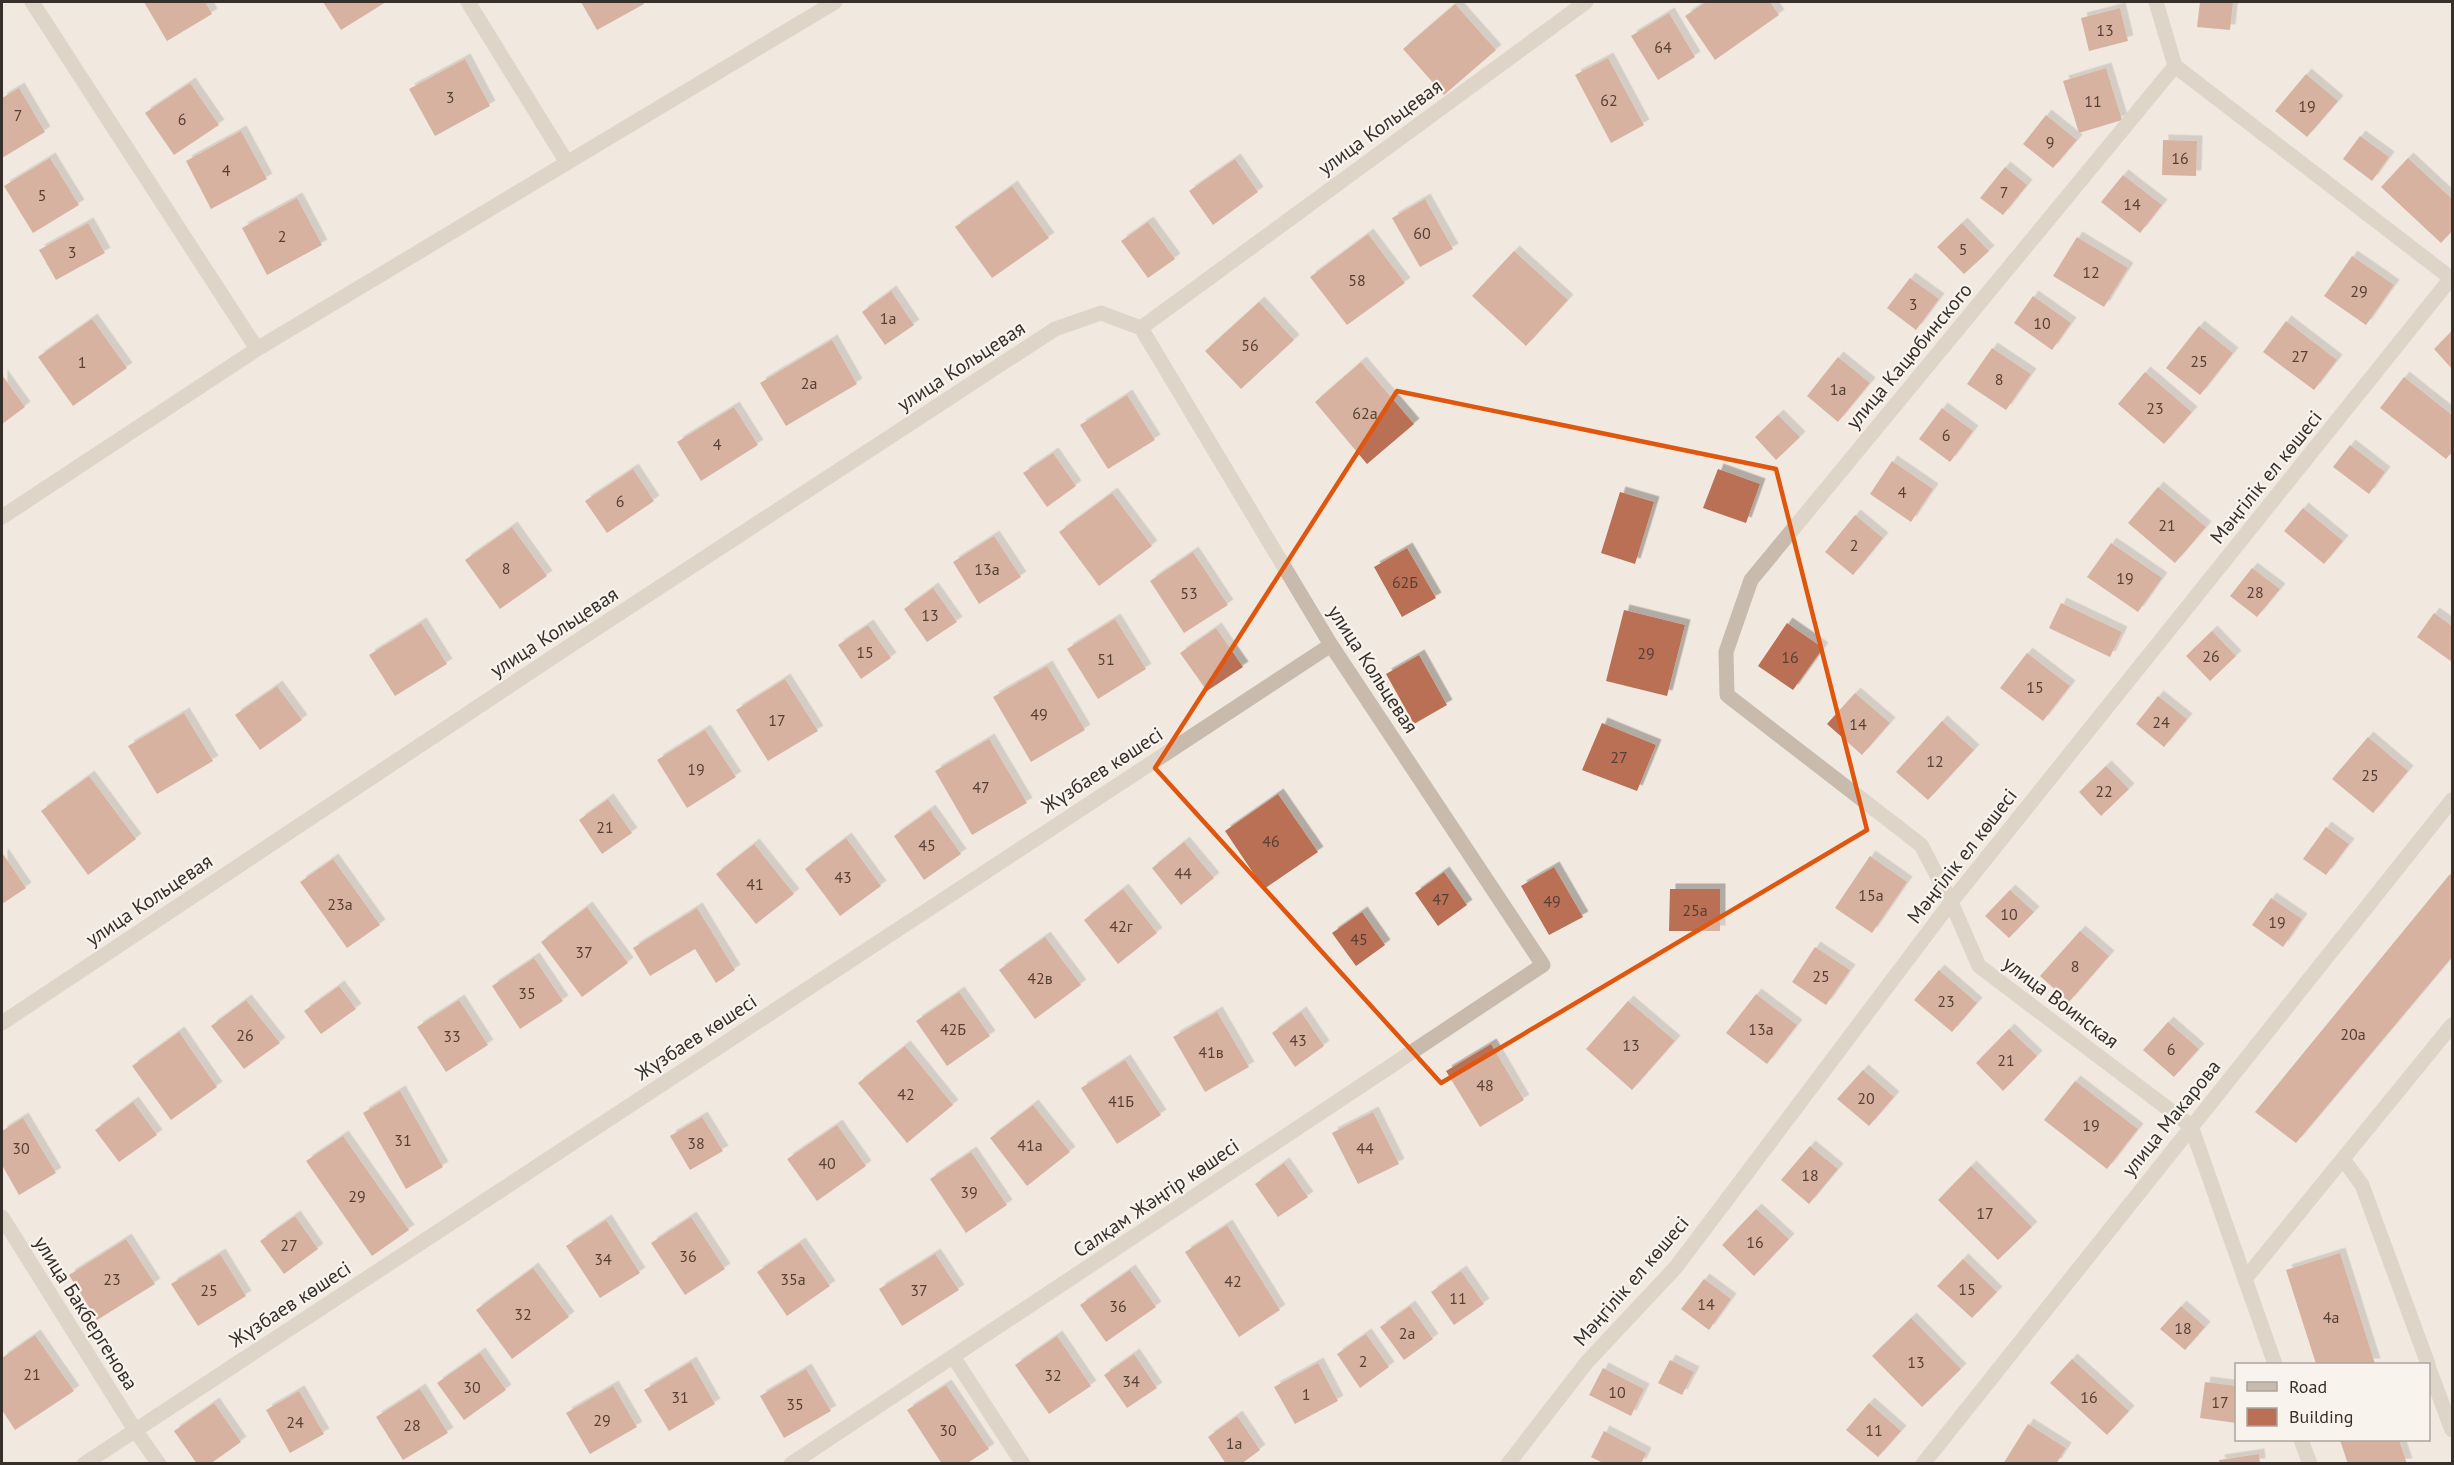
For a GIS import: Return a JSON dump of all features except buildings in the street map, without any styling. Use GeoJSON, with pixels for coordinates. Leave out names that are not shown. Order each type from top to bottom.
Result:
{"type":"FeatureCollection","features":[{"type":"Feature","properties":{"kind":"street"},"geometry":{"type":"LineString","coordinates":[[32,2],[257,349]]}},
{"type":"Feature","properties":{"kind":"street"},"geometry":{"type":"LineString","coordinates":[[468,2],[566,161]]}},
{"type":"Feature","properties":{"kind":"street"},"geometry":{"type":"LineString","coordinates":[[2,516],[257,349],[566,161],[835,2]]}},
{"type":"Feature","properties":{"kind":"street","name":"улица Кольцевая"},"geometry":{"type":"LineString","coordinates":[[1141,328],[1586,2]]}},
{"type":"Feature","properties":{"kind":"street"},"geometry":{"type":"LineString","coordinates":[[2156,2],[2175,66],[2452,278]]}},
{"type":"Feature","properties":{"kind":"street","name":"улица Кацюбинского"},"geometry":{"type":"LineString","coordinates":[[1727,695],[1726,652],[1751,580],[2175,66]]}},
{"type":"Feature","properties":{"kind":"street","name":"Мәңгілік ел көшесі"},"geometry":{"type":"LineString","coordinates":[[1508,1464],[1587,1362],[1676,1267],[1951,902],[2452,278]]}},
{"type":"Feature","properties":{"kind":"street","name":"улица Кольцевая"},"geometry":{"type":"LineString","coordinates":[[2,1023],[575,642],[1055,330],[1101,313],[1141,328],[1330,645],[1543,966]]}},
{"type":"Feature","properties":{"kind":"street","name":"Жүзбаев көшесі"},"geometry":{"type":"LineString","coordinates":[[84,1464],[1330,645]]}},
{"type":"Feature","properties":{"kind":"street","name":"улица Воинская"},"geometry":{"type":"LineString","coordinates":[[1727,695],[1921,845],[1951,902],[1979,966],[2191,1126]]}},
{"type":"Feature","properties":{"kind":"street","name":"улица Макарова"},"geometry":{"type":"LineString","coordinates":[[1923,1464],[2452,800]]}},
{"type":"Feature","properties":{"kind":"street","name":"Салқам Жәңгір көшесі"},"geometry":{"type":"LineString","coordinates":[[791,1464],[1543,966]]}},
{"type":"Feature","properties":{"kind":"street"},"geometry":{"type":"LineString","coordinates":[[2245,1279],[2452,1025]]}},
{"type":"Feature","properties":{"kind":"street"},"geometry":{"type":"LineString","coordinates":[[2191,1126],[2274,1363]]}},
{"type":"Feature","properties":{"kind":"street"},"geometry":{"type":"LineString","coordinates":[[2343,1159],[2362,1185],[2427,1363]]}},
{"type":"Feature","properties":{"kind":"street","name":"улица Бакбергенова"},"geometry":{"type":"LineString","coordinates":[[2,1217],[135,1430],[159,1464]]}},
{"type":"Feature","properties":{"kind":"street"},"geometry":{"type":"LineString","coordinates":[[954,1358],[1023,1464]]}},
{"type":"Feature","properties":{"kind":"street"},"geometry":{"type":"LineString","coordinates":[[2430,1370],[2452,1430]]}},
{"type":"Feature","properties":{"kind":"street"},"geometry":{"type":"LineString","coordinates":[[2301,1441],[2310,1464]]}},
{"type":"Feature","properties":{"kind":"highlighted area"},"geometry":{"type":"Polygon","coordinates":[[[1397,391],[1776,469],[1867,830],[1441,1083],[1155,768],[1397,391]]]}}]}
